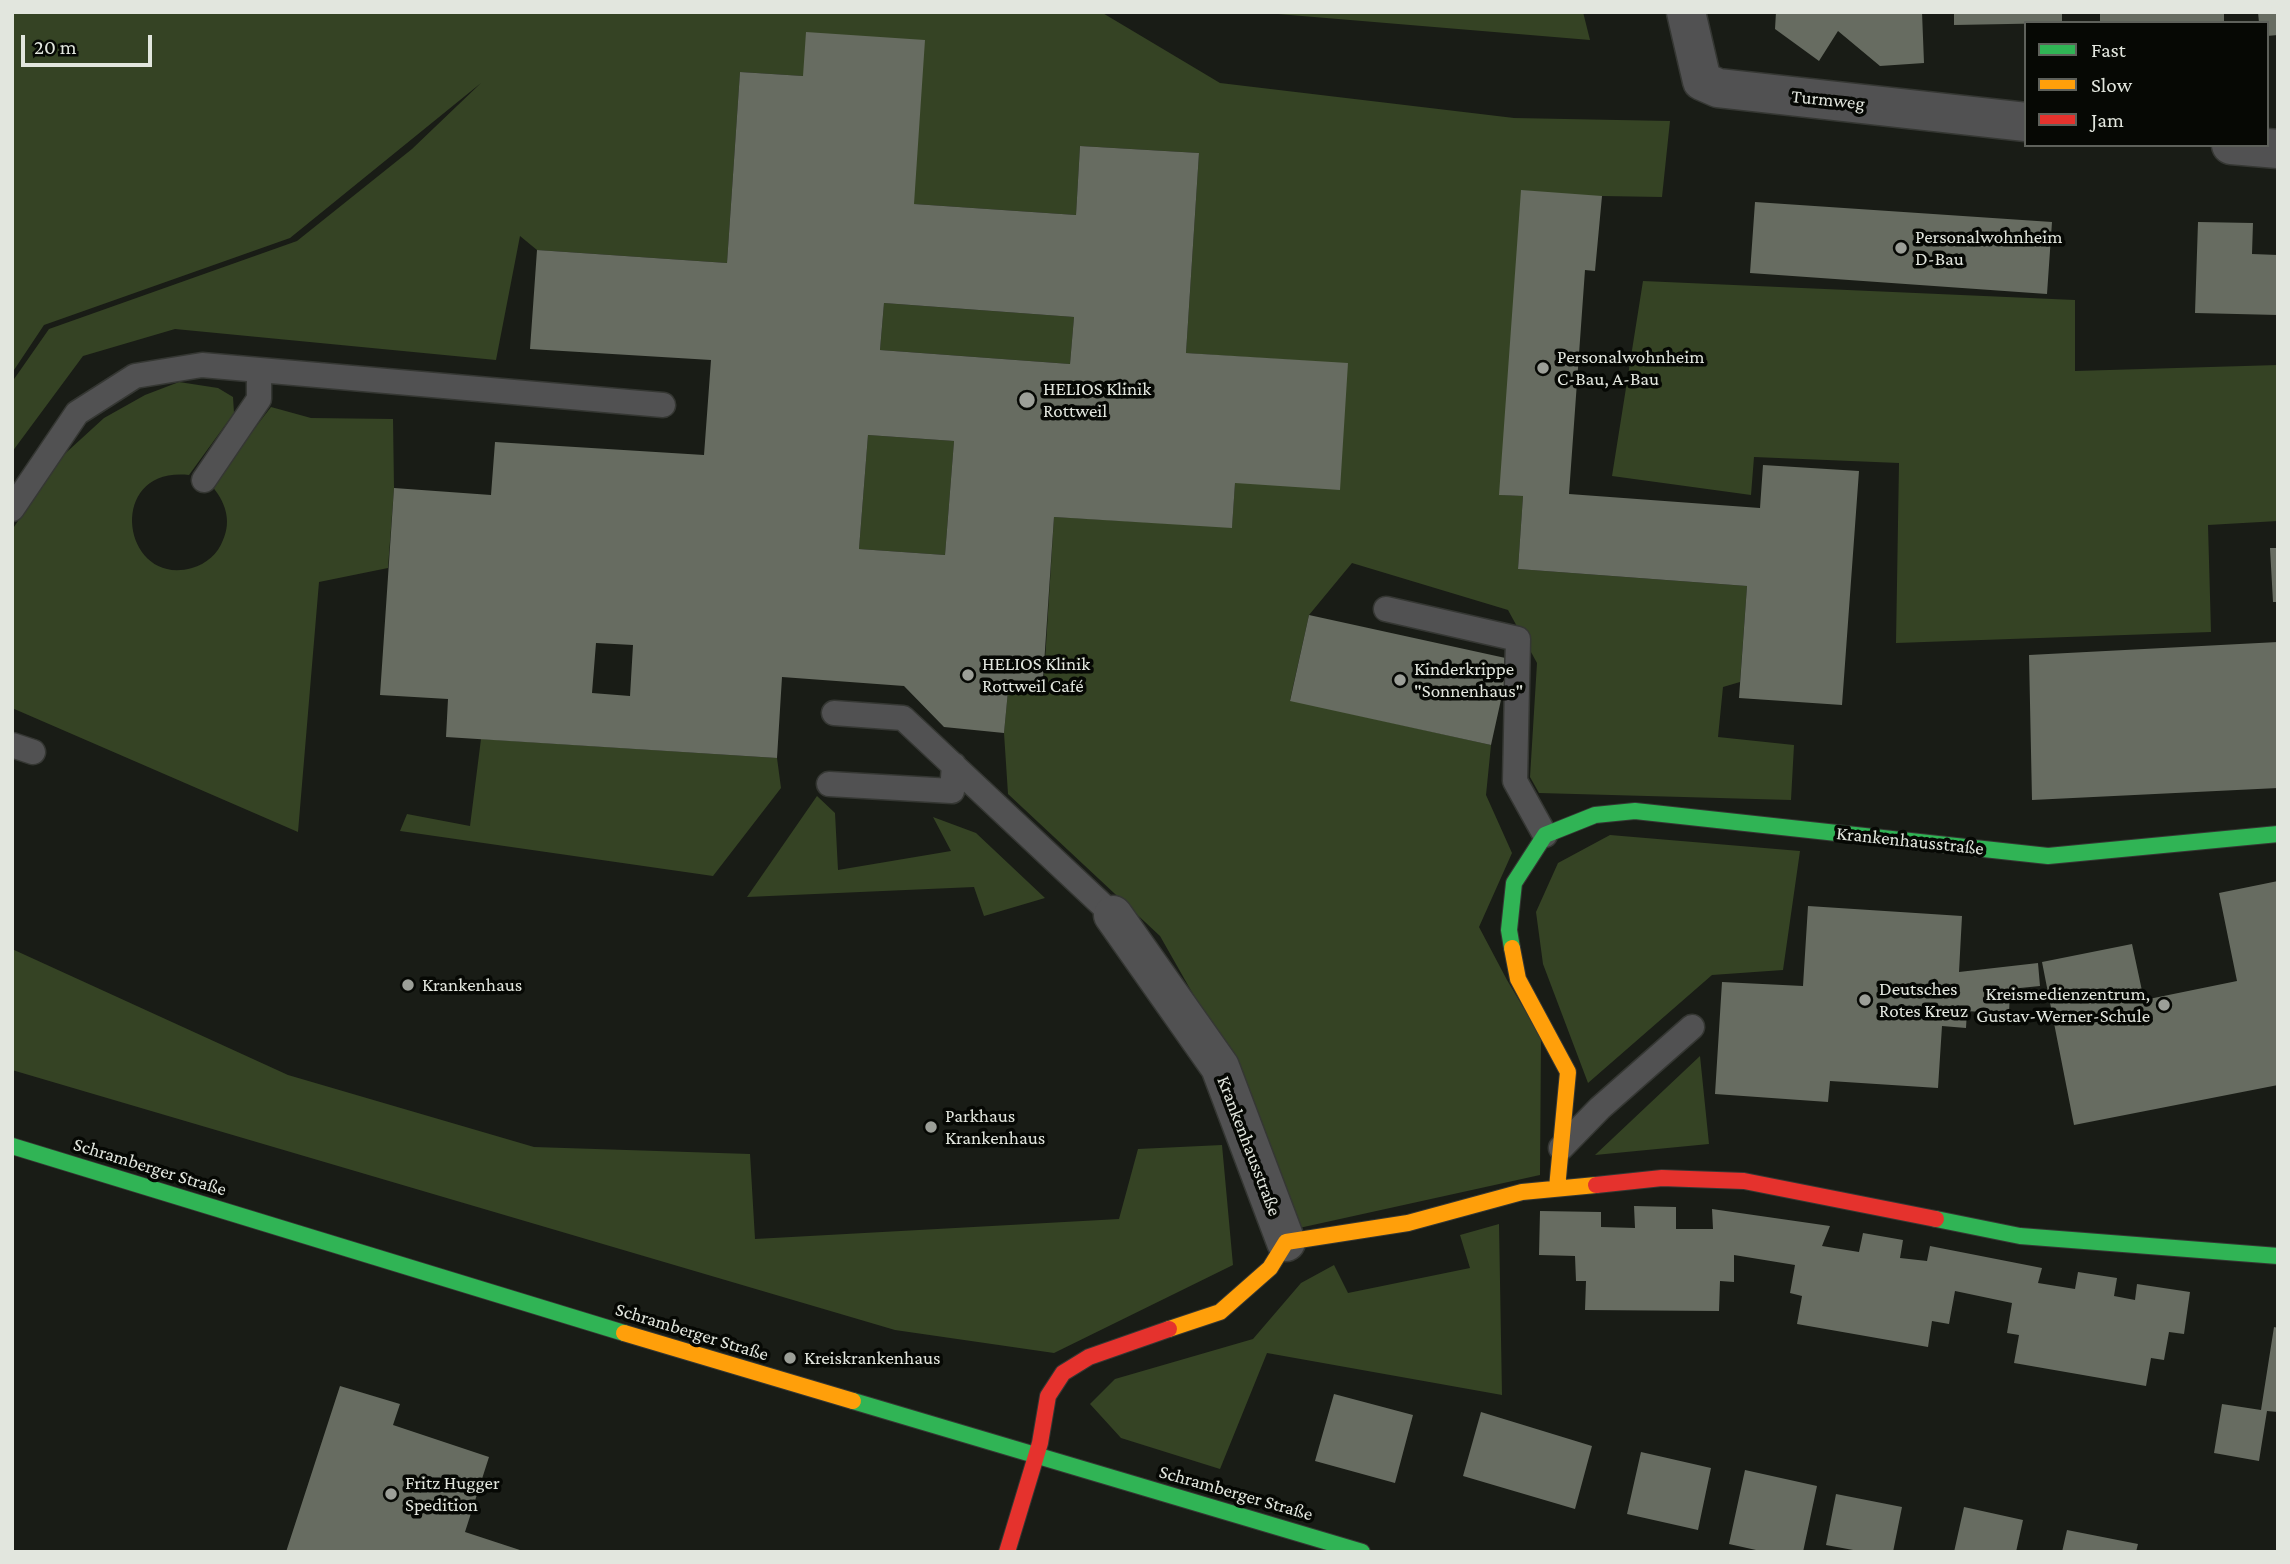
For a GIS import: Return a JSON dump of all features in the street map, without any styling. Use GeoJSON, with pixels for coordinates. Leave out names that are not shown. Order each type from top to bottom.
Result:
{"type":"FeatureCollection","features":[{"type":"Feature","properties":{"kind":"street","name":"Turmweg"},"geometry":{"type":"LineString","coordinates":[[1686,12],[1702,82],[1718,88],[2024,122]]}},
{"type":"Feature","properties":{"kind":"street"},"geometry":{"type":"LineString","coordinates":[[2254,147],[2278,149]]}},
{"type":"Feature","properties":{"kind":"street","name":"Krankenhausstraße"},"geometry":{"type":"LineString","coordinates":[[1545,835],[1595,815],[1635,811],[2048,856],[2278,834]]}},
{"type":"Feature","properties":{"kind":"street"},"geometry":{"type":"LineString","coordinates":[[1545,835],[1514,883],[1509,930],[1518,979],[1568,1072],[1556,1188]]}},
{"type":"Feature","properties":{"kind":"street","name":"Krankenhausstraße"},"geometry":{"type":"LineString","coordinates":[[1113,915],[1220,1067],[1286,1242]]}},
{"type":"Feature","properties":{"kind":"street","name":"Schramberger Straße"},"geometry":{"type":"LineString","coordinates":[[12,1146],[1329,1547],[1362,1552]]}},
{"type":"Feature","properties":{"kind":"street","name":"Krankenhausstraße"},"geometry":{"type":"LineString","coordinates":[[1007,1552],[1034,1455],[1040,1443],[1048,1396],[1063,1373],[1089,1357],[1220,1312],[1270,1268],[1286,1242],[1408,1223],[1522,1192],[1662,1178],[1744,1181],[2020,1236],[2278,1256]]}},
{"type":"Feature","properties":{"kind":"lane"},"geometry":{"type":"LineString","coordinates":[[12,509],[77,413],[135,376],[202,365],[663,405]]}},
{"type":"Feature","properties":{"kind":"lane"},"geometry":{"type":"LineString","coordinates":[[204,480],[259,399],[259,370]]}},
{"type":"Feature","properties":{"kind":"lane"},"geometry":{"type":"LineString","coordinates":[[1386,609],[1518,639],[1515,781],[1545,835]]}},
{"type":"Feature","properties":{"kind":"lane"},"geometry":{"type":"LineString","coordinates":[[834,713],[904,718],[1113,915]]}},
{"type":"Feature","properties":{"kind":"lane"},"geometry":{"type":"LineString","coordinates":[[829,783],[952,791],[954,765]]}},
{"type":"Feature","properties":{"kind":"lane"},"geometry":{"type":"LineString","coordinates":[[1561,1148],[1600,1108],[1692,1027]]}},
{"type":"Feature","properties":{"kind":"green space"},"geometry":{"type":"Polygon","coordinates":[[[12,12],[1101,12],[1220,83],[1514,118],[1670,121],[1662,197],[1602,196],[1500,495],[1523,496],[1518,569],[1747,586],[1740,682],[1723,687],[1718,737],[1794,745],[1791,800],[1539,793],[1530,777],[1537,663],[1508,610],[1352,563],[1309,615],[1290,700],[1491,745],[1486,795],[1512,853],[1479,927],[1541,1037],[1540,1175],[1290,1230],[1226,1052],[1160,936],[1008,794],[1004,733],[1008,691],[1043,693],[1054,517],[1232,527],[1235,483],[1348,364],[1186,353],[1199,153],[1080,146],[1076,215],[914,204],[803,76],[740,72],[727,263],[537,250],[520,236],[496,360],[175,329],[83,356],[12,452],[12,382],[49,329],[297,241],[412,149],[481,83],[290,238],[44,325],[12,373],[12,12]]]}},
{"type":"Feature","properties":{"kind":"green space"},"geometry":{"type":"Polygon","coordinates":[[[1274,12],[1583,12],[1590,40],[1278,14],[1274,12]]]}},
{"type":"Feature","properties":{"kind":"green space"},"geometry":{"type":"Polygon","coordinates":[[[1643,281],[2075,300],[2075,371],[2278,365],[2278,521],[2208,525],[2211,632],[1896,643],[1899,463],[1754,457],[1751,495],[1612,476],[1643,281]]]}},
{"type":"Feature","properties":{"kind":"green space"},"geometry":{"type":"Polygon","coordinates":[[[884,303],[1074,317],[1070,364],[880,350],[884,303]]]}},
{"type":"Feature","properties":{"kind":"green space"},"geometry":{"type":"Polygon","coordinates":[[[179,382],[218,388],[233,397],[234,413],[189,475],[162,477],[144,489],[134,506],[132,526],[138,545],[150,561],[168,569],[192,568],[207,561],[218,550],[226,533],[227,518],[223,504],[211,485],[271,407],[311,418],[393,419],[394,488],[388,568],[319,582],[298,832],[12,708],[12,530],[58,460],[104,418],[145,395],[179,382]]]}},
{"type":"Feature","properties":{"kind":"green space"},"geometry":{"type":"Polygon","coordinates":[[[868,435],[954,441],[945,555],[859,549],[868,435]]]}},
{"type":"Feature","properties":{"kind":"green space"},"geometry":{"type":"Polygon","coordinates":[[[481,739],[777,758],[781,788],[713,876],[400,831],[407,814],[470,826],[481,739]]]}},
{"type":"Feature","properties":{"kind":"green space"},"geometry":{"type":"Polygon","coordinates":[[[817,796],[835,813],[838,870],[951,851],[933,817],[976,833],[1045,898],[984,916],[974,887],[747,897],[817,796]]]}},
{"type":"Feature","properties":{"kind":"green space"},"geometry":{"type":"Polygon","coordinates":[[[1610,835],[1800,851],[1783,970],[1712,975],[1588,1083],[1543,964],[1536,912],[1558,863],[1610,835]]]}},
{"type":"Feature","properties":{"kind":"green space"},"geometry":{"type":"Polygon","coordinates":[[[12,949],[288,1075],[534,1147],[750,1154],[755,1239],[1119,1219],[1138,1149],[1222,1145],[1233,1265],[1054,1353],[895,1330],[12,1070],[12,949]]]}},
{"type":"Feature","properties":{"kind":"green space"},"geometry":{"type":"Polygon","coordinates":[[[1700,1056],[1709,1144],[1595,1155],[1700,1056]]]}},
{"type":"Feature","properties":{"kind":"green space"},"geometry":{"type":"Polygon","coordinates":[[[1499,1224],[1502,1395],[1267,1353],[1220,1469],[1121,1438],[1090,1404],[1115,1379],[1253,1339],[1301,1283],[1334,1265],[1348,1293],[1470,1268],[1460,1235],[1499,1224]]]}},
{"type":"Feature","properties":{"kind":"building"},"geometry":{"type":"Polygon","coordinates":[[[1776,12],[1922,12],[1924,63],[1880,66],[1838,31],[1819,61],[1775,29],[1776,12]]]}},
{"type":"Feature","properties":{"kind":"building"},"geometry":{"type":"Polygon","coordinates":[[[1954,12],[2062,12],[2062,21],[1954,25],[1954,12]]]}},
{"type":"Feature","properties":{"kind":"building"},"geometry":{"type":"Polygon","coordinates":[[[2100,12],[2224,12],[2224,21],[2100,21],[2100,12]]]}},
{"type":"Feature","properties":{"kind":"building"},"geometry":{"type":"Polygon","coordinates":[[[2258,12],[2278,12],[2278,35],[2269,36],[2269,21],[2259,21],[2258,12]]]}},
{"type":"Feature","properties":{"kind":"building","name":"HELIOS Klinik Rottweil"},"geometry":{"type":"Polygon","coordinates":[[[806,32],[925,40],[914,204],[1076,215],[1080,146],[1199,153],[1186,353],[1348,363],[1340,490],[1235,483],[1232,528],[1054,517],[1042,694],[1008,691],[1004,733],[944,727],[904,686],[782,677],[777,758],[446,737],[448,699],[380,695],[394,488],[491,495],[495,442],[704,455],[711,360],[530,349],[537,250],[727,263],[740,72],[803,76],[806,32]],[[884,303],[880,350],[1070,364],[1074,317],[884,303]],[[868,435],[859,549],[945,555],[954,441],[868,435]],[[596,643],[592,693],[630,696],[633,645],[596,643]]]}},
{"type":"Feature","properties":{"kind":"building","name":"Personalwohnheim C-Bau, A-Bau"},"geometry":{"type":"Polygon","coordinates":[[[1521,190],[1602,196],[1595,271],[1585,270],[1569,494],[1760,508],[1763,465],[1859,471],[1842,705],[1739,698],[1747,586],[1518,569],[1523,496],[1499,495],[1521,190]]]}},
{"type":"Feature","properties":{"kind":"building","name":"Personalwohnheim D-Bau"},"geometry":{"type":"Polygon","coordinates":[[[1755,202],[2052,222],[2047,294],[1750,273],[1755,202]]]}},
{"type":"Feature","properties":{"kind":"building"},"geometry":{"type":"Polygon","coordinates":[[[2198,222],[2253,223],[2252,254],[2278,255],[2278,315],[2195,313],[2198,222]]]}},
{"type":"Feature","properties":{"kind":"building"},"geometry":{"type":"Polygon","coordinates":[[[2270,548],[2278,548],[2278,602],[2273,602],[2270,548]]]}},
{"type":"Feature","properties":{"kind":"building","name":"Kinderkrippe \"Sonnenhaus\""},"geometry":{"type":"Polygon","coordinates":[[[1309,615],[1510,659],[1491,745],[1290,701],[1309,615]]]}},
{"type":"Feature","properties":{"kind":"building"},"geometry":{"type":"Polygon","coordinates":[[[2278,642],[2278,788],[2032,800],[2029,655],[2278,642]]]}},
{"type":"Feature","properties":{"kind":"building","name":"Kreismedienzentrum, Gustav-Werner-Schule"},"geometry":{"type":"Polygon","coordinates":[[[2278,881],[2278,1085],[2074,1125],[2042,962],[2132,944],[2144,1000],[2237,981],[2219,893],[2278,881]]]}},
{"type":"Feature","properties":{"kind":"building","name":"Deutsches Rotes Kreuz"},"geometry":{"type":"Polygon","coordinates":[[[1808,906],[1962,916],[1959,972],[2038,963],[2040,986],[2010,989],[2009,1014],[1967,1011],[1966,1028],[1942,1026],[1938,1088],[1830,1081],[1828,1102],[1715,1094],[1722,982],[1803,986],[1808,906]]]}},
{"type":"Feature","properties":{"kind":"building"},"geometry":{"type":"Polygon","coordinates":[[[1634,1206],[1676,1207],[1676,1229],[1713,1229],[1712,1209],[1830,1226],[1822,1246],[1859,1252],[1863,1233],[1903,1240],[1900,1258],[1927,1261],[1930,1246],[2042,1268],[2038,1283],[2075,1289],[2078,1272],[2117,1278],[2114,1296],[2135,1300],[2137,1284],[2190,1292],[2184,1334],[2169,1332],[2164,1360],[2151,1358],[2146,1386],[2014,1363],[2019,1335],[2007,1333],[2012,1303],[1955,1291],[1949,1324],[1932,1321],[1928,1347],[1797,1324],[1802,1296],[1790,1293],[1795,1265],[1734,1255],[1734,1282],[1720,1281],[1719,1311],[1585,1310],[1586,1281],[1576,1281],[1575,1256],[1539,1255],[1540,1211],[1601,1212],[1601,1227],[1635,1228],[1634,1206]]]}},
{"type":"Feature","properties":{"kind":"building"},"geometry":{"type":"Polygon","coordinates":[[[2274,1327],[2278,1328],[2278,1412],[2267,1411],[2259,1461],[2214,1453],[2222,1404],[2261,1410],[2274,1327]]]}},
{"type":"Feature","properties":{"kind":"building","name":"Fritz Hugger Spedition"},"geometry":{"type":"Polygon","coordinates":[[[340,1386],[400,1404],[393,1425],[489,1457],[465,1532],[526,1552],[286,1552],[340,1386]]]}},
{"type":"Feature","properties":{"kind":"building"},"geometry":{"type":"Polygon","coordinates":[[[1334,1394],[1413,1415],[1395,1483],[1315,1461],[1334,1394]]]}},
{"type":"Feature","properties":{"kind":"building"},"geometry":{"type":"Polygon","coordinates":[[[1481,1412],[1592,1446],[1575,1509],[1463,1476],[1481,1412]]]}},
{"type":"Feature","properties":{"kind":"building"},"geometry":{"type":"Polygon","coordinates":[[[1641,1452],[1711,1468],[1698,1530],[1627,1514],[1641,1452]]]}},
{"type":"Feature","properties":{"kind":"building"},"geometry":{"type":"Polygon","coordinates":[[[1745,1470],[1817,1486],[1803,1552],[1765,1552],[1729,1544],[1745,1470]]]}},
{"type":"Feature","properties":{"kind":"building"},"geometry":{"type":"Polygon","coordinates":[[[1836,1494],[1902,1507],[1893,1552],[1864,1552],[1826,1545],[1836,1494]]]}},
{"type":"Feature","properties":{"kind":"building"},"geometry":{"type":"Polygon","coordinates":[[[1964,1507],[2023,1520],[2016,1552],[1954,1552],[1964,1507]]]}},
{"type":"Feature","properties":{"kind":"building"},"geometry":{"type":"Polygon","coordinates":[[[2067,1530],[2138,1544],[2136,1552],[2062,1552],[2067,1530]]]}},
{"type":"Feature","properties":{"kind":"traffic: fast"},"geometry":{"type":"LineString","coordinates":[[1512,948],[1509,930],[1514,883],[1545,835],[1595,815],[1635,811],[2048,856],[2278,834]]}},
{"type":"Feature","properties":{"kind":"traffic: fast"},"geometry":{"type":"LineString","coordinates":[[12,1146],[624,1333]]}},
{"type":"Feature","properties":{"kind":"traffic: fast"},"geometry":{"type":"LineString","coordinates":[[1936,1219],[2020,1236],[2278,1256]]}},
{"type":"Feature","properties":{"kind":"traffic: fast"},"geometry":{"type":"LineString","coordinates":[[853,1401],[1362,1552]]}},
{"type":"Feature","properties":{"kind":"traffic: slow"},"geometry":{"type":"LineString","coordinates":[[1512,948],[1518,979],[1568,1072],[1557,1188]]}},
{"type":"Feature","properties":{"kind":"traffic: slow"},"geometry":{"type":"LineString","coordinates":[[1169,1329],[1220,1312],[1270,1268],[1286,1242],[1408,1223],[1522,1192],[1596,1185]]}},
{"type":"Feature","properties":{"kind":"traffic: slow"},"geometry":{"type":"LineString","coordinates":[[624,1333],[853,1401]]}},
{"type":"Feature","properties":{"kind":"traffic: jam"},"geometry":{"type":"LineString","coordinates":[[1596,1185],[1662,1178],[1744,1181],[1936,1219]]}},
{"type":"Feature","properties":{"kind":"traffic: jam"},"geometry":{"type":"LineString","coordinates":[[1007,1552],[1040,1443],[1048,1396],[1063,1373],[1089,1357],[1169,1329]]}},
{"type":"Feature","properties":{"kind":"place","name":"Personalwohnheim D-Bau"},"geometry":{"type":"Point","coordinates":[1901,248]}},
{"type":"Feature","properties":{"kind":"place","name":"Personalwohnheim C-Bau, A-Bau"},"geometry":{"type":"Point","coordinates":[1543,368]}},
{"type":"Feature","properties":{"kind":"place","name":"HELIOS Klinik Rottweil"},"geometry":{"type":"Point","coordinates":[1027,400]}},
{"type":"Feature","properties":{"kind":"place","name":"HELIOS Klinik Rottweil Café"},"geometry":{"type":"Point","coordinates":[968,675]}},
{"type":"Feature","properties":{"kind":"place","name":"Kinderkrippe \"Sonnenhaus\""},"geometry":{"type":"Point","coordinates":[1400,680]}},
{"type":"Feature","properties":{"kind":"place","name":"Krankenhaus"},"geometry":{"type":"Point","coordinates":[408,985]}},
{"type":"Feature","properties":{"kind":"place","name":"Deutsches Rotes Kreuz"},"geometry":{"type":"Point","coordinates":[1865,1000]}},
{"type":"Feature","properties":{"kind":"place","name":"Kreismedienzentrum, Gustav-Werner-Schule"},"geometry":{"type":"Point","coordinates":[2164,1005]}},
{"type":"Feature","properties":{"kind":"place","name":"Parkhaus Krankenhaus"},"geometry":{"type":"Point","coordinates":[931,1127]}},
{"type":"Feature","properties":{"kind":"place","name":"Kreiskrankenhaus"},"geometry":{"type":"Point","coordinates":[790,1358]}},
{"type":"Feature","properties":{"kind":"place","name":"Fritz Hugger Spedition"},"geometry":{"type":"Point","coordinates":[391,1494]}}]}
